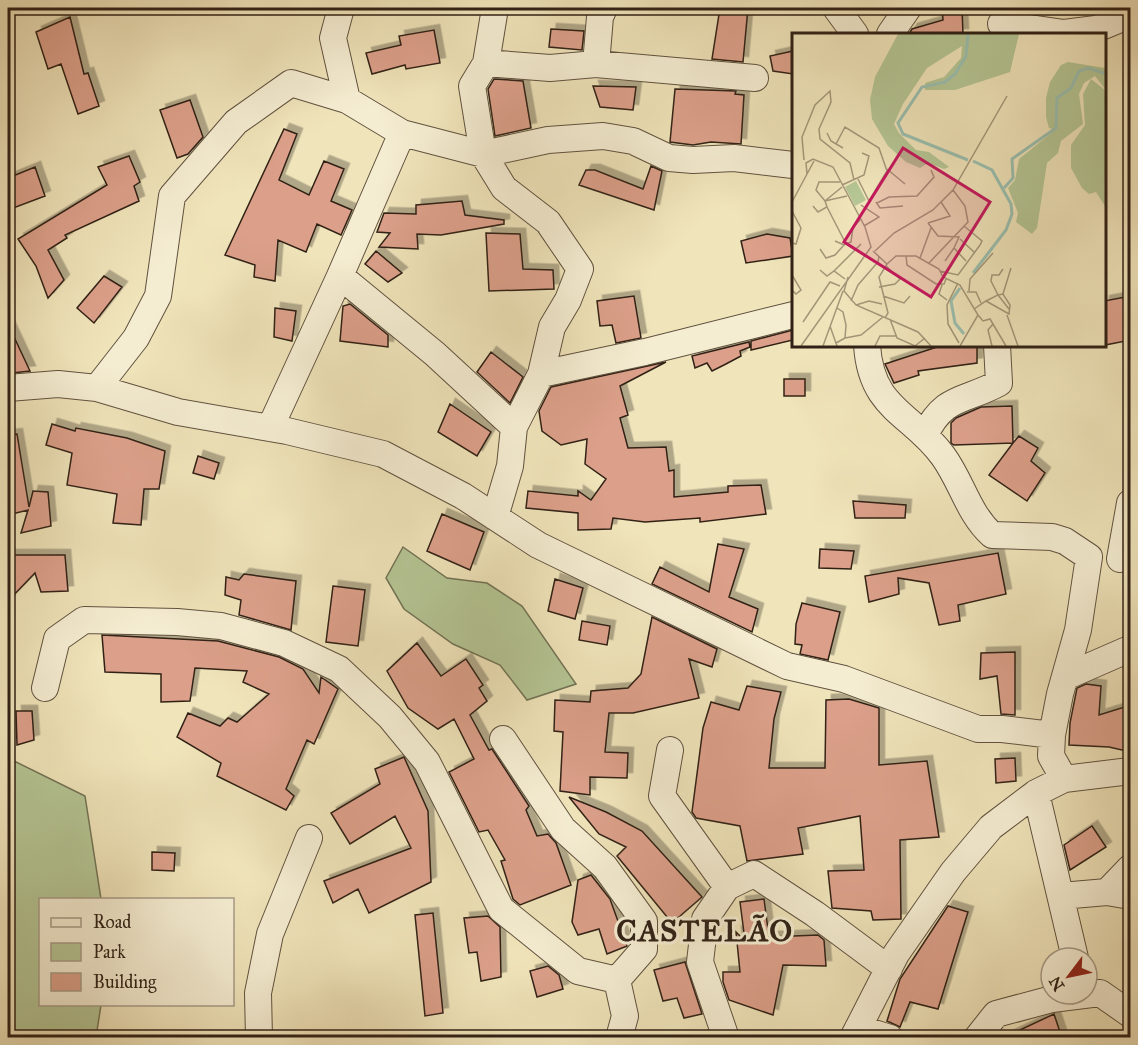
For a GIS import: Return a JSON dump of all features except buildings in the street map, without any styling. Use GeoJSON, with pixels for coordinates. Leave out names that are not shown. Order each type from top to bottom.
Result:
{"type":"FeatureCollection","features":[{"type":"Feature","properties":{"kind":"street"},"geometry":{"type":"LineString","coordinates":[[341,8],[333,38],[347,100]]}},
{"type":"Feature","properties":{"kind":"street"},"geometry":{"type":"LineString","coordinates":[[495,8],[486,63],[472,86],[483,154],[504,188],[548,222],[580,268],[568,300],[552,327],[541,374],[514,427],[510,466],[495,517]]}},
{"type":"Feature","properties":{"kind":"street"},"geometry":{"type":"LineString","coordinates":[[596,64],[600,17],[604,8]]}},
{"type":"Feature","properties":{"kind":"street"},"geometry":{"type":"LineString","coordinates":[[836,8],[854,33]]}},
{"type":"Feature","properties":{"kind":"street"},"geometry":{"type":"LineString","coordinates":[[891,33],[908,8]]}},
{"type":"Feature","properties":{"kind":"street"},"geometry":{"type":"LineString","coordinates":[[998,22],[1064,33],[1095,29],[1131,15]]}},
{"type":"Feature","properties":{"kind":"street"},"geometry":{"type":"LineString","coordinates":[[486,63],[550,68],[596,64],[755,78]]}},
{"type":"Feature","properties":{"kind":"street"},"geometry":{"type":"LineString","coordinates":[[97,388],[136,338],[158,296],[172,196],[236,122],[291,83],[347,100],[402,133],[483,154],[548,140],[603,136],[633,141],[669,158],[693,160],[734,158],[792,165]]}},
{"type":"Feature","properties":{"kind":"street"},"geometry":{"type":"LineString","coordinates":[[270,428],[340,276],[402,133]]}},
{"type":"Feature","properties":{"kind":"street"},"geometry":{"type":"LineString","coordinates":[[340,276],[435,354],[514,427]]}},
{"type":"Feature","properties":{"kind":"street"},"geometry":{"type":"LineString","coordinates":[[541,374],[645,352],[792,315]]}},
{"type":"Feature","properties":{"kind":"street"},"geometry":{"type":"LineString","coordinates":[[867,346],[874,382],[889,406],[925,435],[944,457],[969,507],[992,535],[1052,537],[1065,541],[1089,557],[1126,560],[1131,503]]}},
{"type":"Feature","properties":{"kind":"street"},"geometry":{"type":"LineString","coordinates":[[925,435],[933,417],[946,405],[980,394],[999,383],[997,346]]}},
{"type":"Feature","properties":{"kind":"street"},"geometry":{"type":"LineString","coordinates":[[8,388],[58,384],[97,388],[178,412],[270,428],[383,454],[463,496],[538,545],[787,666],[844,679],[978,729],[1002,729],[1053,735]]}},
{"type":"Feature","properties":{"kind":"street"},"geometry":{"type":"LineString","coordinates":[[1065,779],[1051,756],[1053,735],[1078,630],[1089,557]]}},
{"type":"Feature","properties":{"kind":"street"},"geometry":{"type":"LineString","coordinates":[[45,688],[57,639],[84,620],[221,626],[284,643],[339,669],[390,717],[427,762],[501,909],[578,971],[617,980]]}},
{"type":"Feature","properties":{"kind":"street"},"geometry":{"type":"LineString","coordinates":[[1065,677],[1129,649]]}},
{"type":"Feature","properties":{"kind":"street"},"geometry":{"type":"LineString","coordinates":[[503,739],[563,829],[605,867],[644,921],[644,949],[617,980]]}},
{"type":"Feature","properties":{"kind":"street"},"geometry":{"type":"LineString","coordinates":[[670,750],[662,796],[727,887]]}},
{"type":"Feature","properties":{"kind":"street"},"geometry":{"type":"LineString","coordinates":[[890,1038],[856,1033],[902,945],[971,849],[1011,810],[1036,793],[1065,779],[1131,771]]}},
{"type":"Feature","properties":{"kind":"street"},"geometry":{"type":"LineString","coordinates":[[1036,793],[1073,946]]}},
{"type":"Feature","properties":{"kind":"street"},"geometry":{"type":"LineString","coordinates":[[259,1038],[258,993],[270,934],[309,838]]}},
{"type":"Feature","properties":{"kind":"street"},"geometry":{"type":"LineString","coordinates":[[1060,896],[1119,894],[1131,868]]}},
{"type":"Feature","properties":{"kind":"street"},"geometry":{"type":"LineString","coordinates":[[726,1038],[700,962],[705,919],[727,887],[754,874],[815,914],[889,969]]}},
{"type":"Feature","properties":{"kind":"street"},"geometry":{"type":"LineString","coordinates":[[617,980],[625,1016],[619,1038]]}},
{"type":"Feature","properties":{"kind":"street"},"geometry":{"type":"LineString","coordinates":[[1099,993],[1131,1014]]}},
{"type":"Feature","properties":{"kind":"street"},"geometry":{"type":"LineString","coordinates":[[977,1038],[996,1014],[1039,1002]]}},
{"type":"Feature","properties":{"kind":"green space"},"geometry":{"type":"Polygon","coordinates":[[[403,547],[447,578],[487,583],[522,606],[576,684],[527,700],[500,665],[453,644],[404,609],[386,578],[403,547]]]}},
{"type":"Feature","properties":{"kind":"green space"},"geometry":{"type":"Polygon","coordinates":[[[8,758],[85,796],[101,898],[39,898],[39,1006],[101,1006],[96,1037],[8,1037],[8,758]]]}},
{"type":"Feature","properties":{"kind":"district","name":"CASTELÃO"},"geometry":{"type":"Point","coordinates":[705,931]}}]}
